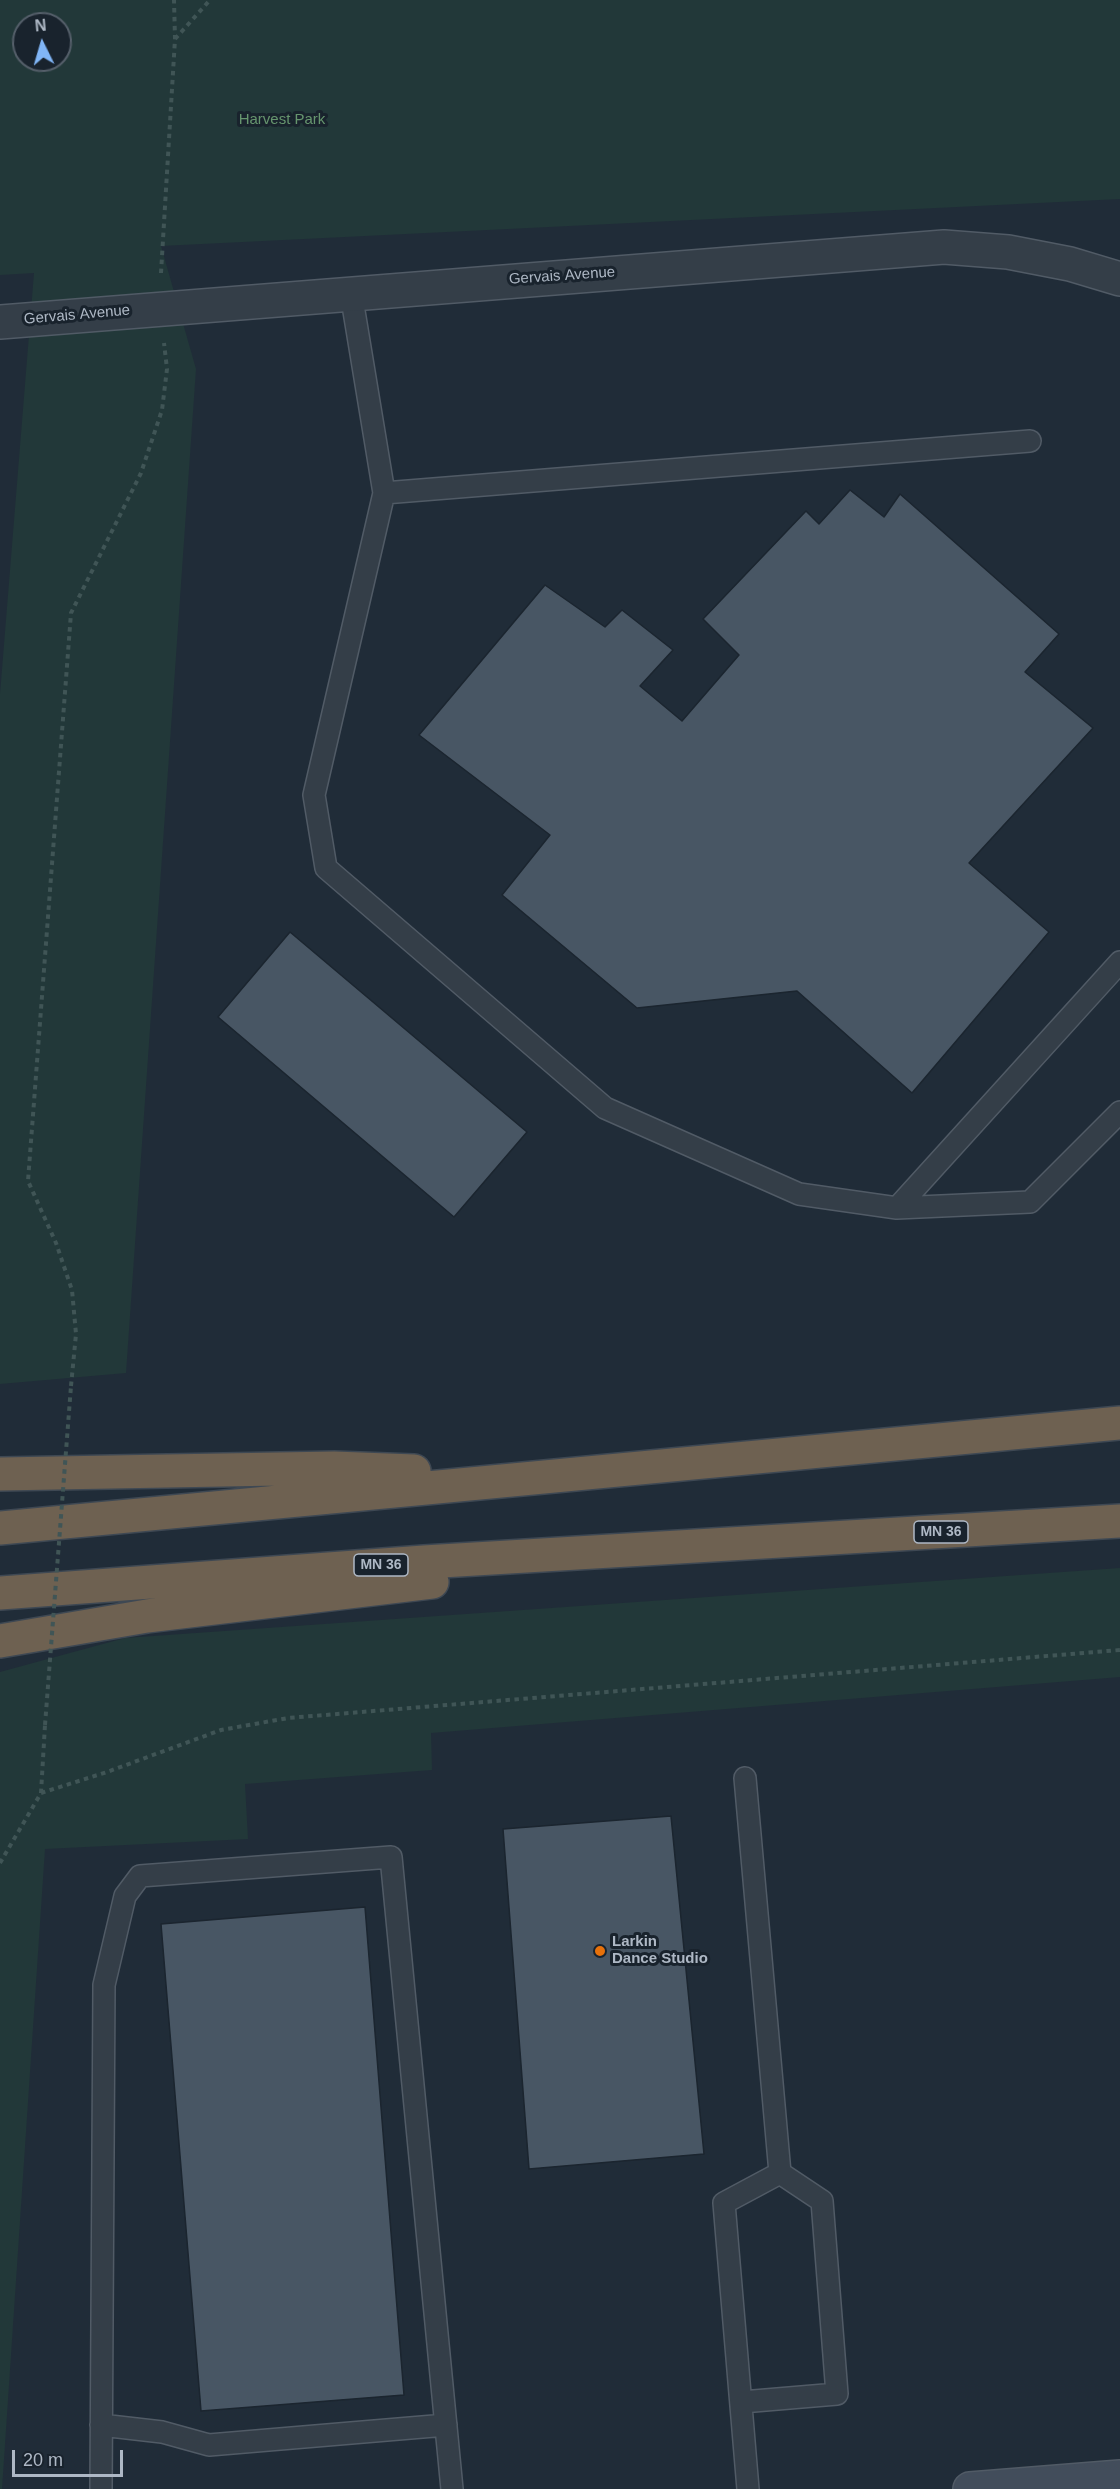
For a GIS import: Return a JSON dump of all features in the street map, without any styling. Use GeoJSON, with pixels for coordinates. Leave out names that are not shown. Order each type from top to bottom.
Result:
{"type":"FeatureCollection","features":[{"type":"Feature","properties":{"kind":"highway"},"geometry":{"type":"LineString","coordinates":[[0,1528],[1120,1423]]}},
{"type":"Feature","properties":{"kind":"highway"},"geometry":{"type":"LineString","coordinates":[[0,1474],[334,1468],[530,1477]]}},
{"type":"Feature","properties":{"kind":"highway","name":"MN 36"},"geometry":{"type":"LineString","coordinates":[[0,1593],[424,1562],[1120,1521]]}},
{"type":"Feature","properties":{"kind":"highway"},"geometry":{"type":"LineString","coordinates":[[0,1641],[147,1616],[762,1543]]}},
{"type":"Feature","properties":{"kind":"street","name":"Gervais Avenue"},"geometry":{"type":"LineString","coordinates":[[0,322],[944,247],[1008,252],[1070,264],[1120,279]]}},
{"type":"Feature","properties":{"kind":"street"},"geometry":{"type":"LineString","coordinates":[[970,2489],[1120,2477]]}},
{"type":"Feature","properties":{"kind":"lane"},"geometry":{"type":"LineString","coordinates":[[351,293],[384,493],[314,795],[326,868],[605,1108],[799,1194],[897,1208],[1030,1202],[1120,1112]]}},
{"type":"Feature","properties":{"kind":"lane"},"geometry":{"type":"LineString","coordinates":[[384,493],[1030,441]]}},
{"type":"Feature","properties":{"kind":"lane"},"geometry":{"type":"LineString","coordinates":[[897,1208],[1120,962]]}},
{"type":"Feature","properties":{"kind":"lane"},"geometry":{"type":"LineString","coordinates":[[745,1778],[780,2173]]}},
{"type":"Feature","properties":{"kind":"lane"},"geometry":{"type":"LineString","coordinates":[[101,2489],[104,1985],[124,1896],[140,1876],[391,1857],[452,2489]]}},
{"type":"Feature","properties":{"kind":"lane"},"geometry":{"type":"LineString","coordinates":[[748,2489],[724,2203],[780,2173]]}},
{"type":"Feature","properties":{"kind":"lane"},"geometry":{"type":"LineString","coordinates":[[742,2403],[837,2394],[822,2201],[780,2173]]}},
{"type":"Feature","properties":{"kind":"lane"},"geometry":{"type":"LineString","coordinates":[[101,2425],[162,2432],[209,2445],[446,2425]]}},
{"type":"Feature","properties":{"kind":"path"},"geometry":{"type":"LineString","coordinates":[[175,39],[210,0]]}},
{"type":"Feature","properties":{"kind":"path"},"geometry":{"type":"LineString","coordinates":[[0,1863],[41,1793],[76,1334],[72,1290],[56,1243],[28,1181],[71,613]]}},
{"type":"Feature","properties":{"kind":"path"},"geometry":{"type":"LineString","coordinates":[[41,1793],[108,1772],[221,1730],[288,1718],[1120,1650]]}},
{"type":"Feature","properties":{"kind":"green space","name":"Harvest Park"},"geometry":{"type":"Polygon","coordinates":[[[0,0],[1120,0],[1120,199],[161,246],[196,369],[126,1373],[0,1384],[0,694],[34,273],[0,275],[0,0]]]}},
{"type":"Feature","properties":{"kind":"green space"},"geometry":{"type":"Polygon","coordinates":[[[1120,1568],[1120,1677],[431,1733],[432,1770],[245,1784],[248,1839],[45,1849],[2,2489],[0,2489],[0,1672],[125,1638],[1120,1568]]]}},
{"type":"Feature","properties":{"kind":"building"},"geometry":{"type":"Polygon","coordinates":[[[850,490],[884,517],[900,494],[1059,634],[1025,672],[1093,728],[969,863],[1049,932],[912,1093],[797,991],[637,1008],[502,895],[550,835],[419,735],[545,585],[605,627],[622,610],[673,650],[640,686],[682,721],[739,655],[703,619],[806,511],[819,524],[850,490]]]}},
{"type":"Feature","properties":{"kind":"building"},"geometry":{"type":"Polygon","coordinates":[[[290,932],[527,1132],[454,1217],[218,1017],[290,932]]]}},
{"type":"Feature","properties":{"kind":"building"},"geometry":{"type":"Polygon","coordinates":[[[671,1816],[704,2154],[529,2169],[503,1829],[671,1816]]]}},
{"type":"Feature","properties":{"kind":"building"},"geometry":{"type":"Polygon","coordinates":[[[365,1907],[404,2395],[201,2411],[161,1924],[365,1907]]]}},
{"type":"Feature","properties":{"kind":"place","name":"Larkin Dance Studio"},"geometry":{"type":"Point","coordinates":[600,1951]}}]}
